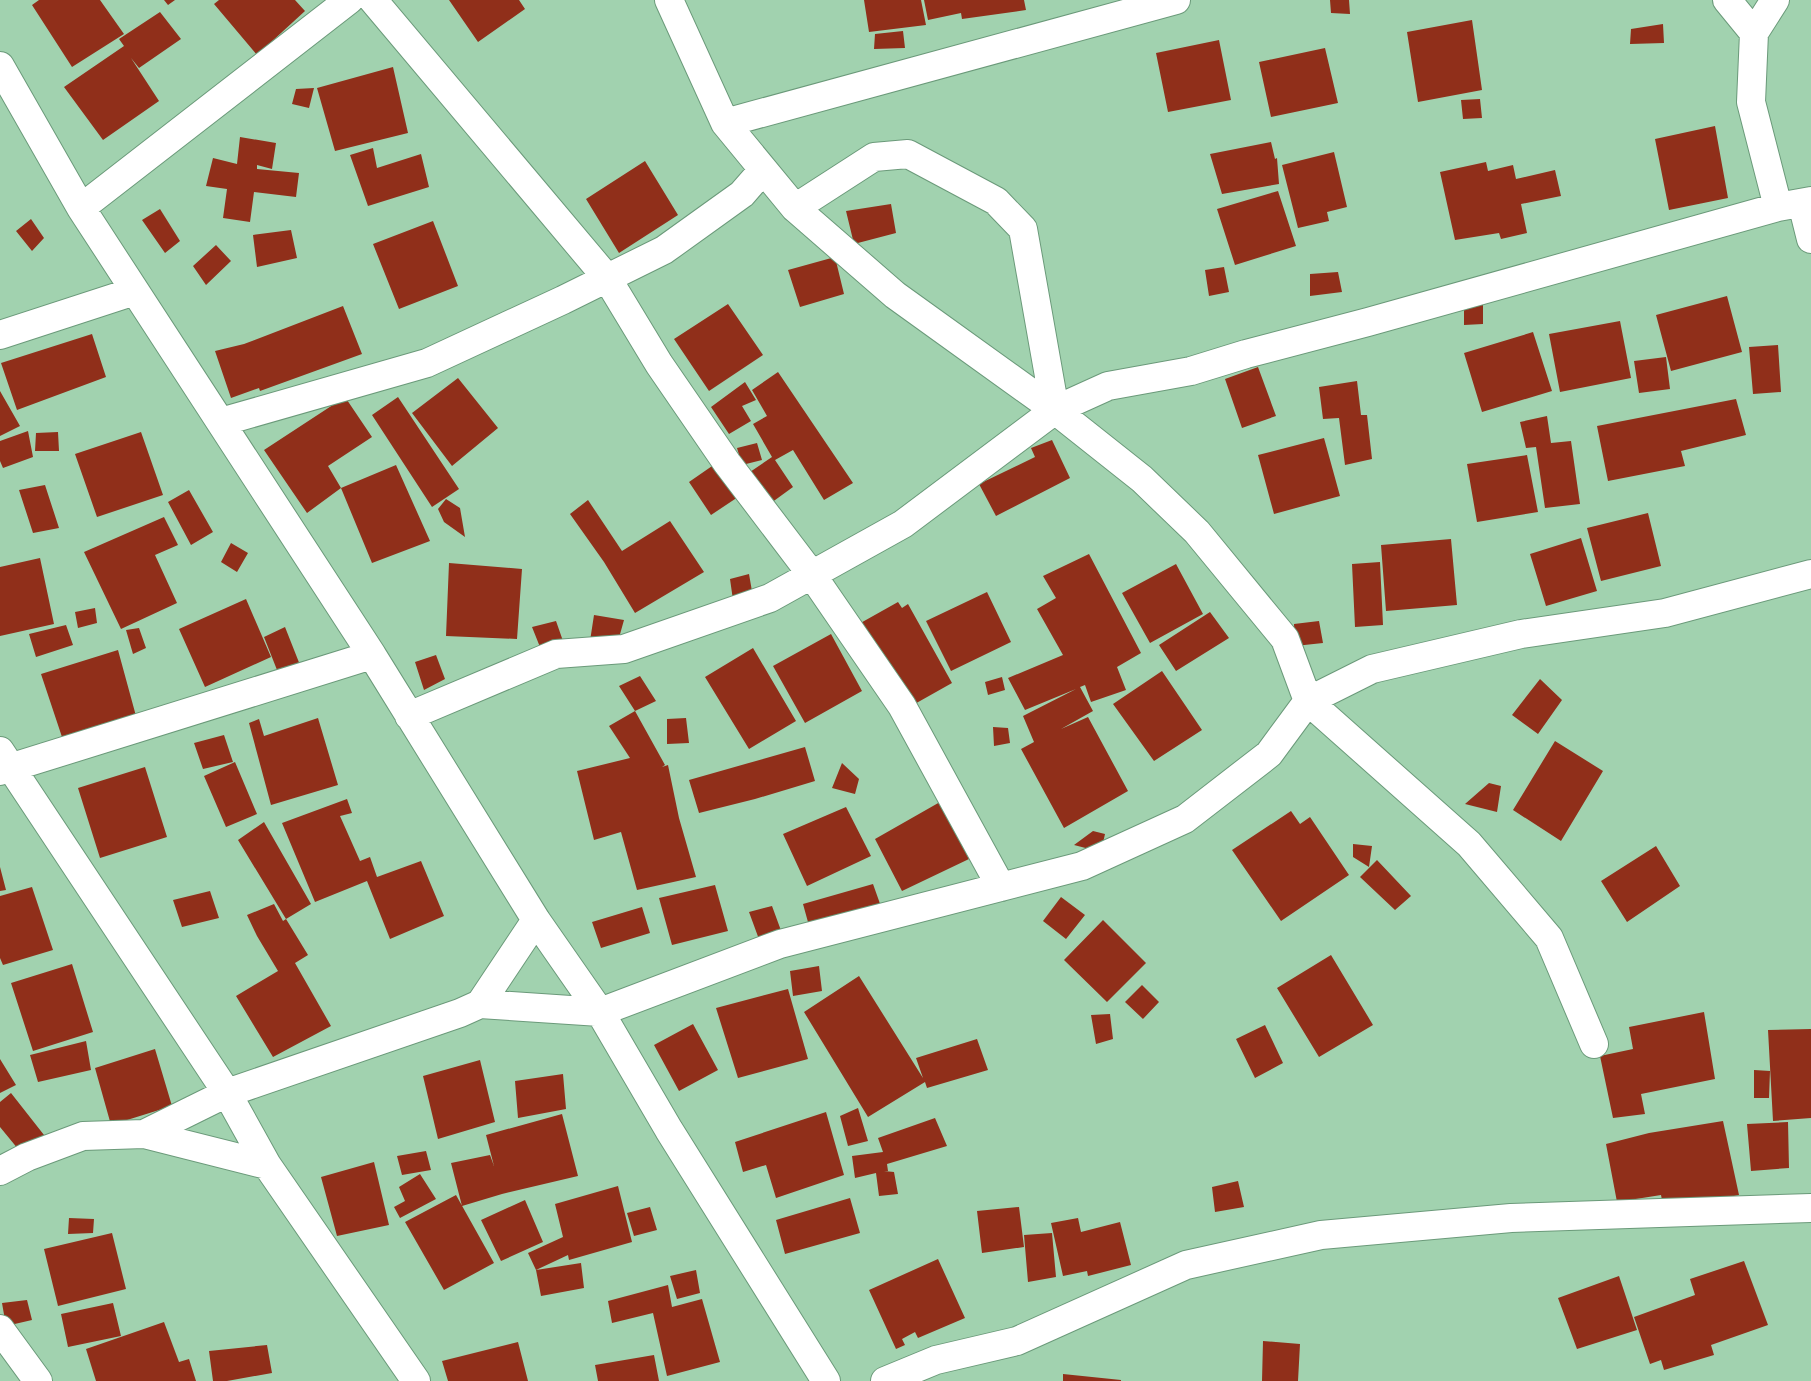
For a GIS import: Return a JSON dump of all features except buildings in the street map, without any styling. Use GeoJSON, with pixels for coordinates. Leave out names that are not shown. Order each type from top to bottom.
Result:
{"type":"FeatureCollection","features":[{"type":"Feature","properties":{"kind":"street"},"geometry":{"type":"LineString","coordinates":[[81,208],[349,0]]}},
{"type":"Feature","properties":{"kind":"street"},"geometry":{"type":"LineString","coordinates":[[373,0],[608,278],[659,364],[727,463],[812,575],[902,706],[1001,887]]}},
{"type":"Feature","properties":{"kind":"street"},"geometry":{"type":"LineString","coordinates":[[669,0],[724,123],[795,208],[895,295],[1055,410],[1142,479],[1197,532],[1285,639],[1308,701],[1469,844],[1549,938],[1594,1044]]}},
{"type":"Feature","properties":{"kind":"street"},"geometry":{"type":"LineString","coordinates":[[724,123],[1176,0]]}},
{"type":"Feature","properties":{"kind":"street"},"geometry":{"type":"LineString","coordinates":[[1727,0],[1754,32]]}},
{"type":"Feature","properties":{"kind":"street"},"geometry":{"type":"LineString","coordinates":[[1776,0],[1754,32],[1751,102],[1797,203],[1811,239]]}},
{"type":"Feature","properties":{"kind":"street"},"geometry":{"type":"LineString","coordinates":[[0,66],[81,208],[372,655],[536,920],[600,1012],[669,1130],[826,1381]]}},
{"type":"Feature","properties":{"kind":"street"},"geometry":{"type":"LineString","coordinates":[[795,208],[874,157],[908,154],[996,201],[1022,229],[1055,410]]}},
{"type":"Feature","properties":{"kind":"street"},"geometry":{"type":"LineString","coordinates":[[221,422],[426,363],[664,250],[742,194],[763,170]]}},
{"type":"Feature","properties":{"kind":"street"},"geometry":{"type":"LineString","coordinates":[[409,716],[556,654],[624,649],[770,598],[903,524],[1055,410],[1108,386],[1191,371],[1246,354],[1797,203]]}},
{"type":"Feature","properties":{"kind":"street"},"geometry":{"type":"LineString","coordinates":[[0,335],[135,291]]}},
{"type":"Feature","properties":{"kind":"street"},"geometry":{"type":"LineString","coordinates":[[144,1134],[227,1093],[460,1013],[480,1004],[600,1012],[780,944],[1082,866],[1185,819],[1269,754],[1308,701],[1372,669],[1521,634],[1665,614],[1811,574]]}},
{"type":"Feature","properties":{"kind":"street"},"geometry":{"type":"LineString","coordinates":[[372,655],[4,763],[227,1093],[267,1165],[416,1381]]}},
{"type":"Feature","properties":{"kind":"street"},"geometry":{"type":"LineString","coordinates":[[480,1004],[536,920]]}},
{"type":"Feature","properties":{"kind":"street"},"geometry":{"type":"LineString","coordinates":[[0,1171],[27,1156],[83,1136],[144,1134],[267,1165]]}},
{"type":"Feature","properties":{"kind":"street"},"geometry":{"type":"LineString","coordinates":[[885,1381],[936,1360],[1017,1341],[1186,1264],[1321,1235],[1510,1218],[1811,1208]]}},
{"type":"Feature","properties":{"kind":"street"},"geometry":{"type":"LineString","coordinates":[[0,1329],[38,1381]]}}]}
